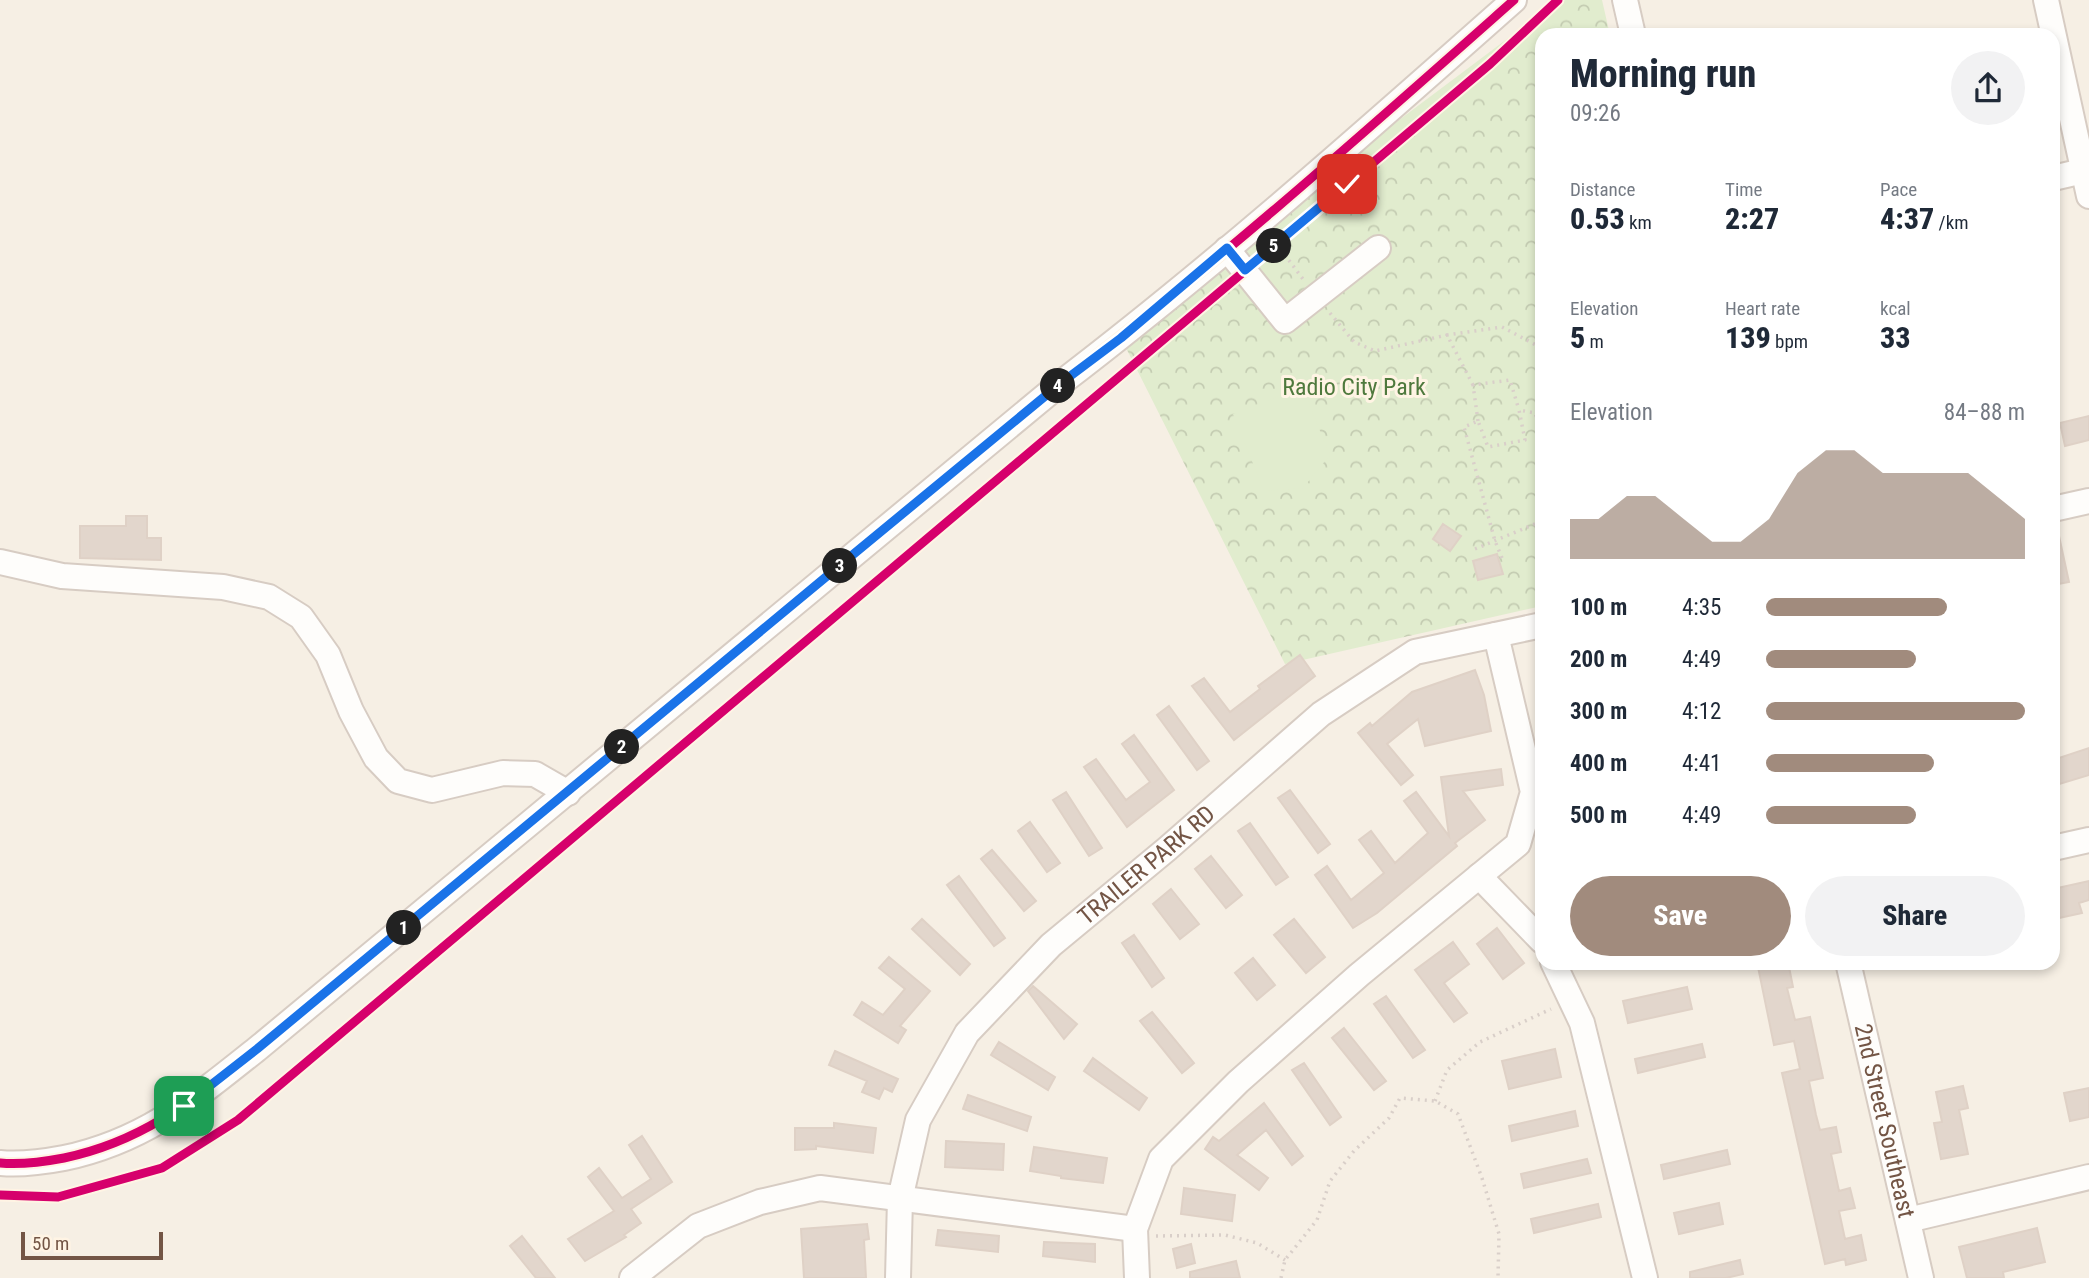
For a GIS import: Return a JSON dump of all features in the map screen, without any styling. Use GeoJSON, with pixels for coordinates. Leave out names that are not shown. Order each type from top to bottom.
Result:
{"type":"FeatureCollection","features":[{"type":"Feature","properties":{"kind":"street"},"geometry":{"type":"LineString","coordinates":[[0,1163],[42,1162],[97,1151],[137,1134],[184,1106],[257,1049],[790,606],[1259,223],[1514,0]]}},
{"type":"Feature","properties":{"kind":"street"},"geometry":{"type":"LineString","coordinates":[[1625,0],[1631,28]]}},
{"type":"Feature","properties":{"kind":"street"},"geometry":{"type":"LineString","coordinates":[[2046,0],[2052,28]]}},
{"type":"Feature","properties":{"kind":"street"},"geometry":{"type":"LineString","coordinates":[[2060,65],[2089,196]]}},
{"type":"Feature","properties":{"kind":"street"},"geometry":{"type":"LineString","coordinates":[[2060,176],[2083,171]]}},
{"type":"Feature","properties":{"kind":"street"},"geometry":{"type":"LineString","coordinates":[[1227,248],[1285,321],[1378,248]]}},
{"type":"Feature","properties":{"kind":"street"},"geometry":{"type":"LineString","coordinates":[[2060,507],[2089,501]]}},
{"type":"Feature","properties":{"kind":"street"},"geometry":{"type":"LineString","coordinates":[[0,562],[62,576],[223,587],[269,597],[301,617],[328,655],[351,711],[376,758],[398,781],[432,790],[503,773],[535,774],[568,793]]}},
{"type":"Feature","properties":{"kind":"street","name":"TRAILER PARK RD"},"geometry":{"type":"LineString","coordinates":[[898,1278],[900,1199],[918,1119],[967,1033],[1051,945],[1167,849],[1321,714],[1415,652],[1535,627]]}},
{"type":"Feature","properties":{"kind":"street"},"geometry":{"type":"LineString","coordinates":[[1137,1278],[1143,1233],[1161,1158],[1268,1055],[1359,975],[1518,844],[1533,792],[1496,635]]}},
{"type":"Feature","properties":{"kind":"street"},"geometry":{"type":"LineString","coordinates":[[2060,846],[2089,840]]}},
{"type":"Feature","properties":{"kind":"street"},"geometry":{"type":"LineString","coordinates":[[1479,876],[1535,934]]}},
{"type":"Feature","properties":{"kind":"street"},"geometry":{"type":"LineString","coordinates":[[1556,970],[1582,1023],[1645,1278]]}},
{"type":"Feature","properties":{"kind":"street","name":"2nd Street Southeast"},"geometry":{"type":"LineString","coordinates":[[1850,970],[1921,1278]]}},
{"type":"Feature","properties":{"kind":"street"},"geometry":{"type":"LineString","coordinates":[[1908,1220],[2089,1177]]}},
{"type":"Feature","properties":{"kind":"street"},"geometry":{"type":"LineString","coordinates":[[632,1278],[698,1226],[760,1202],[820,1188],[1143,1233]]}},
{"type":"Feature","properties":{"kind":"path"},"geometry":{"type":"LineString","coordinates":[[1259,223],[1354,342],[1374,351],[1447,335],[1502,327],[1535,344]]}},
{"type":"Feature","properties":{"kind":"path"},"geometry":{"type":"LineString","coordinates":[[1245,270],[1287,235]]}},
{"type":"Feature","properties":{"kind":"path"},"geometry":{"type":"LineString","coordinates":[[1447,335],[1473,385],[1478,421],[1488,447],[1525,440],[1510,380],[1473,385]]}},
{"type":"Feature","properties":{"kind":"path"},"geometry":{"type":"LineString","coordinates":[[1519,410],[1535,413]]}},
{"type":"Feature","properties":{"kind":"path"},"geometry":{"type":"LineString","coordinates":[[1478,421],[1464,427],[1494,541],[1502,558]]}},
{"type":"Feature","properties":{"kind":"path"},"geometry":{"type":"LineString","coordinates":[[1475,549],[1535,524]]}},
{"type":"Feature","properties":{"kind":"path"},"geometry":{"type":"LineString","coordinates":[[1435,1101],[1447,1070],[1480,1042],[1563,1004]]}},
{"type":"Feature","properties":{"kind":"path"},"geometry":{"type":"LineString","coordinates":[[1281,1278],[1285,1260],[1317,1220],[1330,1181],[1354,1151],[1389,1118],[1400,1098],[1435,1101],[1458,1114],[1499,1234],[1498,1278]]}},
{"type":"Feature","properties":{"kind":"path"},"geometry":{"type":"LineString","coordinates":[[1143,1233],[1224,1235],[1257,1243],[1285,1260]]}},
{"type":"Feature","properties":{"kind":"green space","name":"Radio City Park"},"geometry":{"type":"Polygon","coordinates":[[[1559,0],[1602,0],[1608,28],[1535,28],[1535,608],[1285,664],[1121,338],[1227,249],[1559,0]]]}},
{"type":"Feature","properties":{"kind":"green space"},"geometry":{"type":"Polygon","coordinates":[[[1302,387],[1330,455],[1303,488],[1264,491],[1233,414],[1302,387]]]}},
{"type":"Feature","properties":{"kind":"building"},"geometry":{"type":"Polygon","coordinates":[[[2089,416],[2089,440],[2065,446],[2060,423],[2089,416]]]}},
{"type":"Feature","properties":{"kind":"building"},"geometry":{"type":"Polygon","coordinates":[[[126,516],[147,516],[147,538],[161,538],[161,560],[80,558],[80,526],[126,526],[126,516]]]}},
{"type":"Feature","properties":{"kind":"building"},"geometry":{"type":"Polygon","coordinates":[[[1443,524],[1461,536],[1450,551],[1433,539],[1443,524]]]}},
{"type":"Feature","properties":{"kind":"building"},"geometry":{"type":"Polygon","coordinates":[[[2060,541],[2069,582],[2060,584],[2060,541]]]}},
{"type":"Feature","properties":{"kind":"building"},"geometry":{"type":"Polygon","coordinates":[[[1497,554],[1503,574],[1478,580],[1473,561],[1497,554]]]}},
{"type":"Feature","properties":{"kind":"building"},"geometry":{"type":"Polygon","coordinates":[[[1300,655],[1315,676],[1234,740],[1192,686],[1204,678],[1230,712],[1260,689],[1258,686],[1300,655]]]}},
{"type":"Feature","properties":{"kind":"building"},"geometry":{"type":"Polygon","coordinates":[[[1475,670],[1484,695],[1491,731],[1425,746],[1418,719],[1387,744],[1413,775],[1401,785],[1358,733],[1370,723],[1372,726],[1412,692],[1475,670]]]}},
{"type":"Feature","properties":{"kind":"building"},"geometry":{"type":"Polygon","coordinates":[[[1169,706],[1209,761],[1197,770],[1157,715],[1169,706]]]}},
{"type":"Feature","properties":{"kind":"building"},"geometry":{"type":"Polygon","coordinates":[[[1134,735],[1174,790],[1127,827],[1084,767],[1096,759],[1126,800],[1150,782],[1122,744],[1134,735]]]}},
{"type":"Feature","properties":{"kind":"building"},"geometry":{"type":"Polygon","coordinates":[[[2089,748],[2089,775],[2060,784],[2060,758],[2089,748]]]}},
{"type":"Feature","properties":{"kind":"building"},"geometry":{"type":"Polygon","coordinates":[[[1501,769],[1503,785],[1463,791],[1485,820],[1455,843],[1457,846],[1377,913],[1353,928],[1315,875],[1327,866],[1351,900],[1384,873],[1359,840],[1371,831],[1395,863],[1428,833],[1404,801],[1416,792],[1449,836],[1441,777],[1501,769]]]}},
{"type":"Feature","properties":{"kind":"building"},"geometry":{"type":"Polygon","coordinates":[[[1290,790],[1330,844],[1318,853],[1278,798],[1290,790]]]}},
{"type":"Feature","properties":{"kind":"building"},"geometry":{"type":"Polygon","coordinates":[[[1066,792],[1102,848],[1089,856],[1053,800],[1066,792]]]}},
{"type":"Feature","properties":{"kind":"building"},"geometry":{"type":"Polygon","coordinates":[[[1030,822],[1060,863],[1047,872],[1018,831],[1030,822]]]}},
{"type":"Feature","properties":{"kind":"building"},"geometry":{"type":"Polygon","coordinates":[[[1250,823],[1288,877],[1276,885],[1238,831],[1250,823]]]}},
{"type":"Feature","properties":{"kind":"building"},"geometry":{"type":"Polygon","coordinates":[[[992,850],[1036,901],[1024,911],[981,859],[992,850]]]}},
{"type":"Feature","properties":{"kind":"building"},"geometry":{"type":"Polygon","coordinates":[[[1211,856],[1242,895],[1226,908],[1195,869],[1211,856]]]}},
{"type":"Feature","properties":{"kind":"building"},"geometry":{"type":"Polygon","coordinates":[[[959,876],[1005,938],[994,946],[947,885],[959,876]]]}},
{"type":"Feature","properties":{"kind":"building"},"geometry":{"type":"Polygon","coordinates":[[[2089,881],[2089,900],[2079,903],[2082,913],[2060,918],[2060,887],[2089,881]]]}},
{"type":"Feature","properties":{"kind":"building"},"geometry":{"type":"Polygon","coordinates":[[[1171,889],[1199,924],[1180,939],[1153,904],[1171,889]]]}},
{"type":"Feature","properties":{"kind":"building"},"geometry":{"type":"Polygon","coordinates":[[[922,919],[970,964],[960,975],[912,929],[922,919]]]}},
{"type":"Feature","properties":{"kind":"building"},"geometry":{"type":"Polygon","coordinates":[[[1294,919],[1325,957],[1306,973],[1274,935],[1294,919]]]}},
{"type":"Feature","properties":{"kind":"building"},"geometry":{"type":"Polygon","coordinates":[[[1497,928],[1524,963],[1503,979],[1477,944],[1497,928]]]}},
{"type":"Feature","properties":{"kind":"building"},"geometry":{"type":"Polygon","coordinates":[[[1134,935],[1164,978],[1152,987],[1122,943],[1134,935]]]}},
{"type":"Feature","properties":{"kind":"building"},"geometry":{"type":"Polygon","coordinates":[[[1453,942],[1469,964],[1444,983],[1467,1013],[1454,1022],[1415,970],[1453,942]]]}},
{"type":"Feature","properties":{"kind":"building"},"geometry":{"type":"Polygon","coordinates":[[[889,957],[930,991],[900,1026],[906,1030],[898,1043],[854,1015],[862,1002],[883,1015],[905,989],[879,968],[889,957]]]}},
{"type":"Feature","properties":{"kind":"building"},"geometry":{"type":"Polygon","coordinates":[[[1253,958],[1275,985],[1257,1000],[1235,973],[1253,958]]]}},
{"type":"Feature","properties":{"kind":"building"},"geometry":{"type":"Polygon","coordinates":[[[1759,970],[1790,970],[1793,987],[1787,988],[1795,1020],[1810,1017],[1823,1078],[1809,1081],[1820,1130],[1836,1127],[1841,1152],[1831,1154],[1839,1191],[1850,1188],[1855,1208],[1839,1211],[1845,1239],[1861,1235],[1866,1260],[1846,1265],[1845,1259],[1825,1264],[1782,1073],[1800,1069],[1794,1041],[1774,1045],[1759,970]]]}},
{"type":"Feature","properties":{"kind":"building"},"geometry":{"type":"Polygon","coordinates":[[[1033,986],[1077,1024],[1064,1039],[1028,991],[1033,986]]]}},
{"type":"Feature","properties":{"kind":"building"},"geometry":{"type":"Polygon","coordinates":[[[1687,987],[1692,1009],[1628,1023],[1623,1001],[1687,987]]]}},
{"type":"Feature","properties":{"kind":"building"},"geometry":{"type":"Polygon","coordinates":[[[1386,996],[1425,1050],[1413,1058],[1374,1004],[1386,996]]]}},
{"type":"Feature","properties":{"kind":"building"},"geometry":{"type":"Polygon","coordinates":[[[1152,1012],[1194,1063],[1182,1073],[1140,1021],[1152,1012]]]}},
{"type":"Feature","properties":{"kind":"building"},"geometry":{"type":"Polygon","coordinates":[[[1344,1028],[1386,1081],[1374,1090],[1332,1038],[1344,1028]]]}},
{"type":"Feature","properties":{"kind":"building"},"geometry":{"type":"Polygon","coordinates":[[[999,1042],[1055,1077],[1048,1090],[991,1055],[999,1042]]]}},
{"type":"Feature","properties":{"kind":"building"},"geometry":{"type":"Polygon","coordinates":[[[1702,1044],[1705,1057],[1638,1073],[1635,1059],[1702,1044]]]}},
{"type":"Feature","properties":{"kind":"building"},"geometry":{"type":"Polygon","coordinates":[[[1555,1049],[1561,1077],[1509,1089],[1502,1061],[1555,1049]]]}},
{"type":"Feature","properties":{"kind":"building"},"geometry":{"type":"Polygon","coordinates":[[[835,1051],[898,1079],[892,1092],[884,1088],[879,1099],[862,1092],[867,1081],[829,1065],[835,1051]]]}},
{"type":"Feature","properties":{"kind":"building"},"geometry":{"type":"Polygon","coordinates":[[[1093,1058],[1147,1098],[1139,1110],[1084,1071],[1093,1058]]]}},
{"type":"Feature","properties":{"kind":"building"},"geometry":{"type":"Polygon","coordinates":[[[1304,1063],[1341,1117],[1330,1125],[1292,1070],[1304,1063]]]}},
{"type":"Feature","properties":{"kind":"building"},"geometry":{"type":"Polygon","coordinates":[[[1963,1086],[1968,1108],[1959,1110],[1968,1154],[1941,1159],[1934,1123],[1942,1122],[1936,1092],[1963,1086]]]}},
{"type":"Feature","properties":{"kind":"building"},"geometry":{"type":"Polygon","coordinates":[[[2089,1088],[2089,1117],[2070,1121],[2064,1093],[2089,1088]]]}},
{"type":"Feature","properties":{"kind":"building"},"geometry":{"type":"Polygon","coordinates":[[[968,1095],[1031,1117],[1027,1131],[963,1109],[968,1095]]]}},
{"type":"Feature","properties":{"kind":"building"},"geometry":{"type":"Polygon","coordinates":[[[1264,1103],[1303,1156],[1292,1165],[1266,1130],[1237,1155],[1268,1178],[1259,1190],[1205,1149],[1213,1137],[1219,1141],[1264,1103]]]}},
{"type":"Feature","properties":{"kind":"building"},"geometry":{"type":"Polygon","coordinates":[[[1575,1111],[1578,1126],[1512,1141],[1509,1126],[1575,1111]]]}},
{"type":"Feature","properties":{"kind":"building"},"geometry":{"type":"Polygon","coordinates":[[[834,1123],[876,1128],[873,1153],[816,1146],[816,1149],[795,1150],[795,1128],[834,1128],[834,1123]]]}},
{"type":"Feature","properties":{"kind":"building"},"geometry":{"type":"Polygon","coordinates":[[[642,1136],[672,1182],[631,1209],[641,1223],[624,1235],[626,1237],[585,1261],[568,1239],[614,1211],[588,1177],[599,1168],[622,1198],[651,1179],[629,1145],[642,1136]]]}},
{"type":"Feature","properties":{"kind":"building"},"geometry":{"type":"Polygon","coordinates":[[[946,1141],[1004,1144],[1003,1170],[945,1167],[946,1141]]]}},
{"type":"Feature","properties":{"kind":"building"},"geometry":{"type":"Polygon","coordinates":[[[1034,1147],[1107,1158],[1103,1183],[1030,1171],[1034,1147]]]}},
{"type":"Feature","properties":{"kind":"building"},"geometry":{"type":"Polygon","coordinates":[[[1727,1150],[1730,1164],[1664,1179],[1661,1165],[1727,1150]]]}},
{"type":"Feature","properties":{"kind":"building"},"geometry":{"type":"Polygon","coordinates":[[[1587,1159],[1591,1173],[1524,1188],[1521,1174],[1587,1159]]]}},
{"type":"Feature","properties":{"kind":"building"},"geometry":{"type":"Polygon","coordinates":[[[1184,1188],[1235,1195],[1232,1221],[1181,1214],[1184,1188]]]}},
{"type":"Feature","properties":{"kind":"building"},"geometry":{"type":"Polygon","coordinates":[[[1719,1203],[1723,1224],[1679,1234],[1674,1213],[1719,1203]]]}},
{"type":"Feature","properties":{"kind":"building"},"geometry":{"type":"Polygon","coordinates":[[[1598,1204],[1601,1217],[1534,1233],[1531,1219],[1598,1204]]]}},
{"type":"Feature","properties":{"kind":"building"},"geometry":{"type":"Polygon","coordinates":[[[867,1224],[869,1239],[864,1240],[866,1278],[804,1278],[801,1229],[867,1224]]]}},
{"type":"Feature","properties":{"kind":"building"},"geometry":{"type":"Polygon","coordinates":[[[2037,1228],[2045,1262],[2003,1272],[2004,1278],[1967,1278],[1959,1247],[2037,1228]]]}},
{"type":"Feature","properties":{"kind":"building"},"geometry":{"type":"Polygon","coordinates":[[[938,1230],[999,1236],[998,1252],[936,1245],[938,1230]]]}},
{"type":"Feature","properties":{"kind":"building"},"geometry":{"type":"Polygon","coordinates":[[[522,1236],[555,1278],[536,1278],[510,1246],[522,1236]]]}},
{"type":"Feature","properties":{"kind":"building"},"geometry":{"type":"Polygon","coordinates":[[[1044,1242],[1095,1244],[1095,1262],[1043,1256],[1044,1242]]]}},
{"type":"Feature","properties":{"kind":"building"},"geometry":{"type":"Polygon","coordinates":[[[1191,1244],[1195,1263],[1177,1268],[1173,1249],[1191,1244]]]}},
{"type":"Feature","properties":{"kind":"building"},"geometry":{"type":"Polygon","coordinates":[[[1740,1260],[1743,1274],[1726,1278],[1690,1278],[1690,1272],[1740,1260]]]}},
{"type":"Feature","properties":{"kind":"building"},"geometry":{"type":"Polygon","coordinates":[[[1236,1261],[1240,1278],[1190,1278],[1190,1272],[1236,1261]]]}},
{"type":"Feature","properties":{"kind":"cycle path"},"geometry":{"type":"LineString","coordinates":[[0,1163],[32,1163],[64,1158],[119,1141],[167,1116],[212,1085],[1061,383],[1234,244],[1514,0]]}},
{"type":"Feature","properties":{"kind":"cycle path"},"geometry":{"type":"LineString","coordinates":[[0,1195],[58,1197],[162,1168],[238,1120],[1490,64],[1558,0]]}},
{"type":"Feature","properties":{"kind":"route"},"geometry":{"type":"LineString","coordinates":[[184,1106],[257,1049],[1227,248],[1245,270],[1347,184]]}}]}
